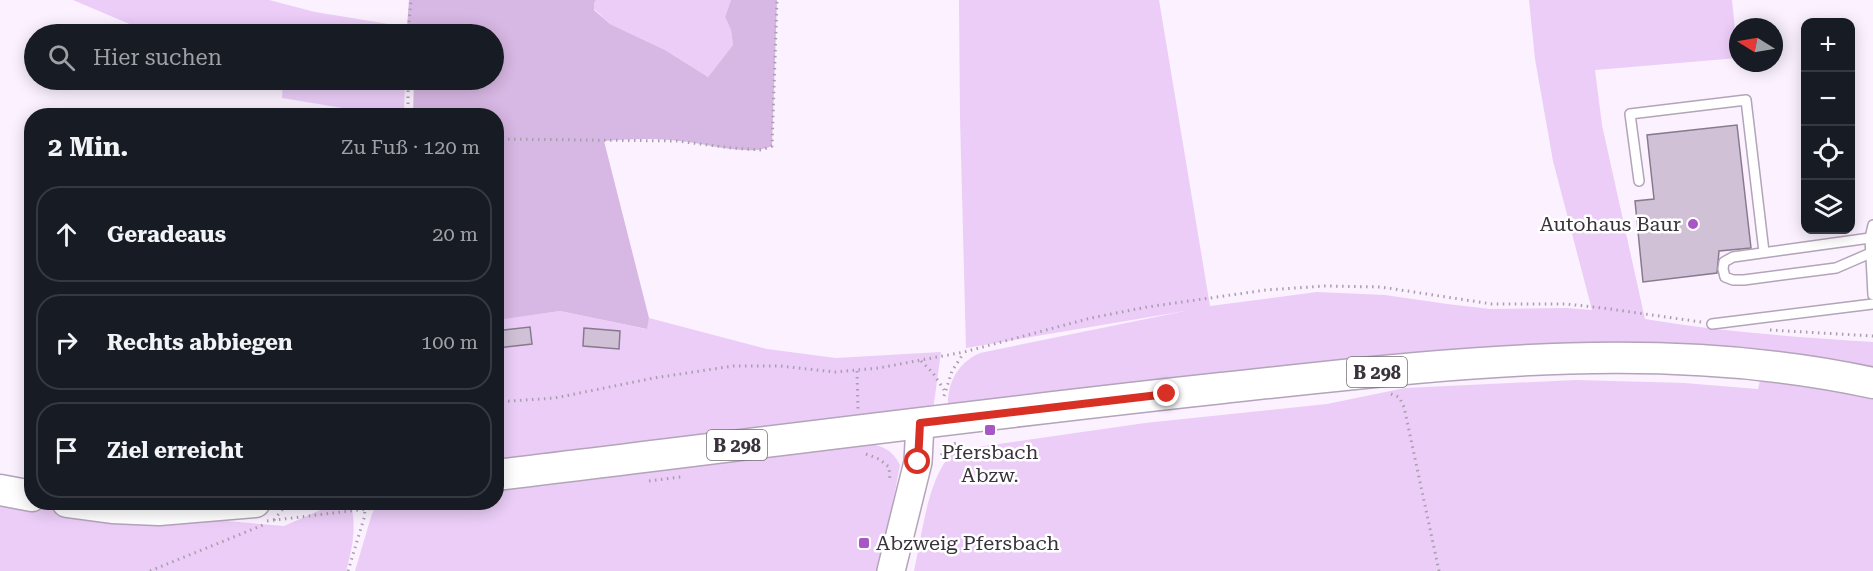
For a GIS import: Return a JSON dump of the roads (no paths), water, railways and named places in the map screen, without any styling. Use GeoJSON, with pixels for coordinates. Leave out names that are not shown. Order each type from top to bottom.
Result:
{"type":"FeatureCollection","features":[{"type":"Feature","properties":{"kind":"main road","name":"B 298"},"geometry":{"type":"LineString","coordinates":[[504,474],[941,419],[1353,374],[1500,361],[1588,358],[1684,360],[1766,367],[1873,383]]}},
{"type":"Feature","properties":{"kind":"main road"},"geometry":{"type":"LineString","coordinates":[[891,571],[918,462],[941,419]]}},
{"type":"Feature","properties":{"kind":"main road"},"geometry":{"type":"LineString","coordinates":[[0,489],[24,494]]}},
{"type":"Feature","properties":{"kind":"lane"},"geometry":{"type":"LineString","coordinates":[[1639,181],[1630,114],[1746,100],[1764,252]]}},
{"type":"Feature","properties":{"kind":"lane"},"geometry":{"type":"LineString","coordinates":[[1873,225],[1870,238],[1873,295]]}},
{"type":"Feature","properties":{"kind":"lane"},"geometry":{"type":"LineString","coordinates":[[1870,238],[1728,258],[1723,269],[1725,277],[1733,280],[1744,279],[1836,268],[1872,252]]}},
{"type":"Feature","properties":{"kind":"lane"},"geometry":{"type":"LineString","coordinates":[[1712,324],[1873,304]]}},
{"type":"Feature","properties":{"kind":"place","name":"Autohaus Baur"},"geometry":{"type":"Point","coordinates":[1693,224]}},
{"type":"Feature","properties":{"kind":"place","name":"Pfersbach Abzw."},"geometry":{"type":"Point","coordinates":[990,430]}},
{"type":"Feature","properties":{"kind":"place","name":"Abzweig Pfersbach"},"geometry":{"type":"Point","coordinates":[864,543]}}]}
